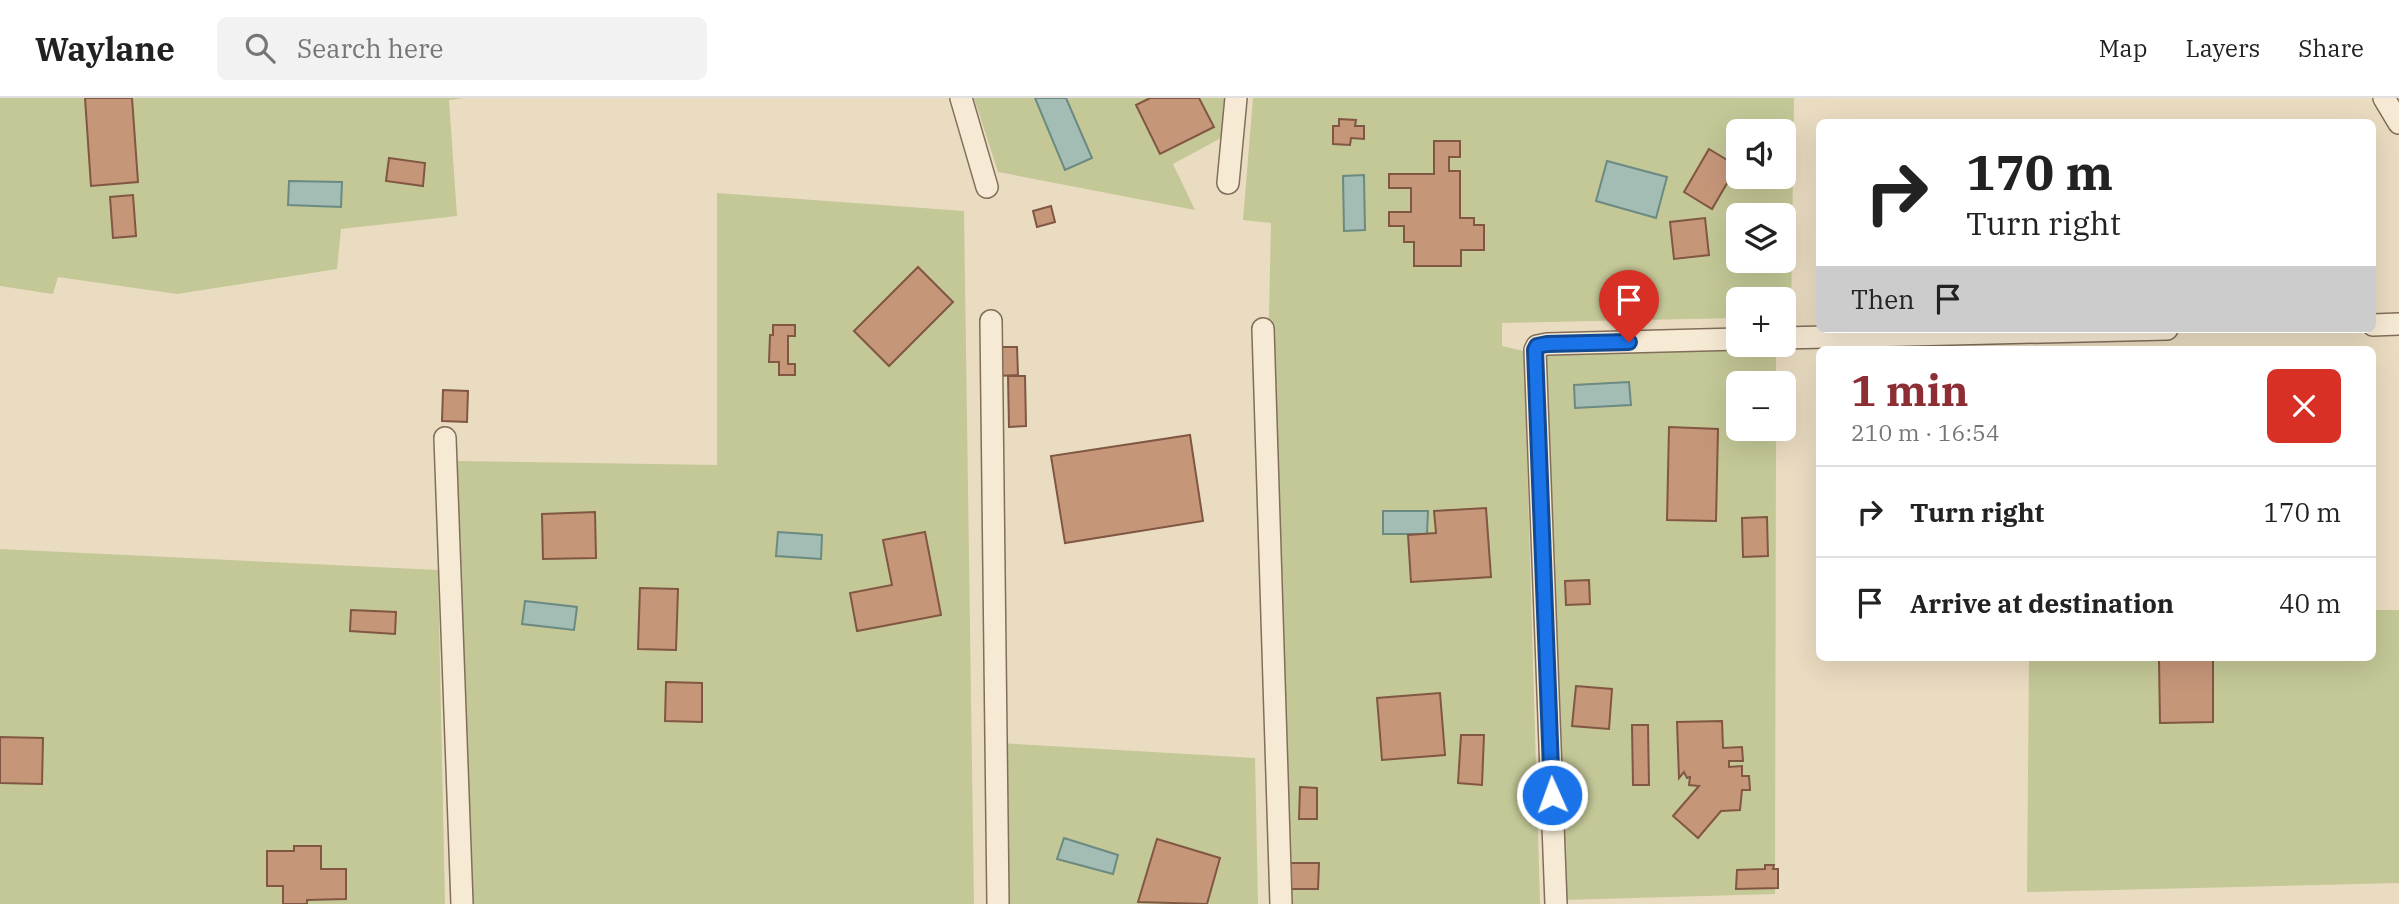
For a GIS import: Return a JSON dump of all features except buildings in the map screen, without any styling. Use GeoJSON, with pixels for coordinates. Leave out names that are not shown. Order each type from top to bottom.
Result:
{"type":"FeatureCollection","features":[{"type":"Feature","properties":{"kind":"street"},"geometry":{"type":"LineString","coordinates":[[961,98],[987,187]]}},
{"type":"Feature","properties":{"kind":"street"},"geometry":{"type":"LineString","coordinates":[[1228,183],[1236,98]]}},
{"type":"Feature","properties":{"kind":"street"},"geometry":{"type":"LineString","coordinates":[[2384,98],[2399,123]]}},
{"type":"Feature","properties":{"kind":"street"},"geometry":{"type":"LineString","coordinates":[[991,321],[998,904]]}},
{"type":"Feature","properties":{"kind":"street"},"geometry":{"type":"LineString","coordinates":[[2376,325],[2399,324]]}},
{"type":"Feature","properties":{"kind":"street"},"geometry":{"type":"LineString","coordinates":[[1263,329],[1281,904]]}},
{"type":"Feature","properties":{"kind":"street"},"geometry":{"type":"LineString","coordinates":[[1796,338],[1996,333]]}},
{"type":"Feature","properties":{"kind":"street"},"geometry":{"type":"LineString","coordinates":[[1556,904],[1535,350],[1537,346],[1547,344],[1726,339]]}},
{"type":"Feature","properties":{"kind":"street"},"geometry":{"type":"LineString","coordinates":[[445,438],[462,904]]}},
{"type":"Feature","properties":{"kind":"green space"},"geometry":{"type":"Polygon","coordinates":[[[0,98],[464,98],[449,100],[457,216],[341,229],[337,269],[177,294],[58,277],[53,294],[0,286],[0,98]]]}},
{"type":"Feature","properties":{"kind":"green space"},"geometry":{"type":"Polygon","coordinates":[[[974,98],[1226,98],[1221,138],[1173,164],[1195,210],[998,172],[974,98]]]}},
{"type":"Feature","properties":{"kind":"green space"},"geometry":{"type":"Polygon","coordinates":[[[1253,98],[1794,98],[1794,119],[1726,119],[1726,189],[1793,189],[1793,203],[1726,203],[1726,273],[1792,273],[1791,287],[1726,287],[1726,318],[1502,323],[1502,346],[1524,351],[1540,904],[1285,904],[1268,361],[1271,223],[1243,220],[1253,98]]]}},
{"type":"Feature","properties":{"kind":"green space"},"geometry":{"type":"Polygon","coordinates":[[[717,193],[964,211],[974,904],[468,904],[456,461],[717,465],[717,193]]]}},
{"type":"Feature","properties":{"kind":"green space"},"geometry":{"type":"Polygon","coordinates":[[[1726,345],[1726,357],[1776,357],[1776,371],[1726,371],[1726,441],[1776,441],[1775,894],[1564,900],[1545,347],[1726,345]]]}},
{"type":"Feature","properties":{"kind":"green space"},"geometry":{"type":"Polygon","coordinates":[[[0,549],[438,570],[445,904],[0,904],[0,549]]]}},
{"type":"Feature","properties":{"kind":"green space"},"geometry":{"type":"Polygon","coordinates":[[[2376,610],[2399,610],[2399,883],[2027,892],[2029,661],[2376,661],[2376,610]]]}},
{"type":"Feature","properties":{"kind":"green space"},"geometry":{"type":"Polygon","coordinates":[[[999,743],[1255,758],[1258,904],[1002,904],[999,743]]]}},
{"type":"Feature","properties":{"kind":"water"},"geometry":{"type":"Polygon","coordinates":[[[1035,98],[1066,98],[1092,158],[1065,170],[1035,98]]]}},
{"type":"Feature","properties":{"kind":"water"},"geometry":{"type":"Polygon","coordinates":[[[1607,161],[1667,177],[1656,218],[1596,201],[1607,161]]]}},
{"type":"Feature","properties":{"kind":"water"},"geometry":{"type":"Polygon","coordinates":[[[1364,175],[1365,230],[1344,231],[1343,176],[1364,175]]]}},
{"type":"Feature","properties":{"kind":"water"},"geometry":{"type":"Polygon","coordinates":[[[289,181],[342,182],[341,207],[288,205],[289,181]]]}},
{"type":"Feature","properties":{"kind":"water"},"geometry":{"type":"Polygon","coordinates":[[[1629,382],[1631,405],[1575,408],[1574,385],[1629,382]]]}},
{"type":"Feature","properties":{"kind":"water"},"geometry":{"type":"Polygon","coordinates":[[[1383,511],[1428,511],[1427,534],[1383,534],[1383,511]]]}},
{"type":"Feature","properties":{"kind":"water"},"geometry":{"type":"Polygon","coordinates":[[[778,532],[822,535],[821,559],[776,556],[778,532]]]}},
{"type":"Feature","properties":{"kind":"water"},"geometry":{"type":"Polygon","coordinates":[[[525,601],[577,607],[574,630],[522,624],[525,601]]]}},
{"type":"Feature","properties":{"kind":"water"},"geometry":{"type":"Polygon","coordinates":[[[1064,838],[1118,855],[1113,874],[1057,859],[1064,838]]]}},
{"type":"Feature","properties":{"kind":"route"},"geometry":{"type":"LineString","coordinates":[[1552,795],[1535,350],[1537,346],[1547,344],[1629,342]]}}]}
